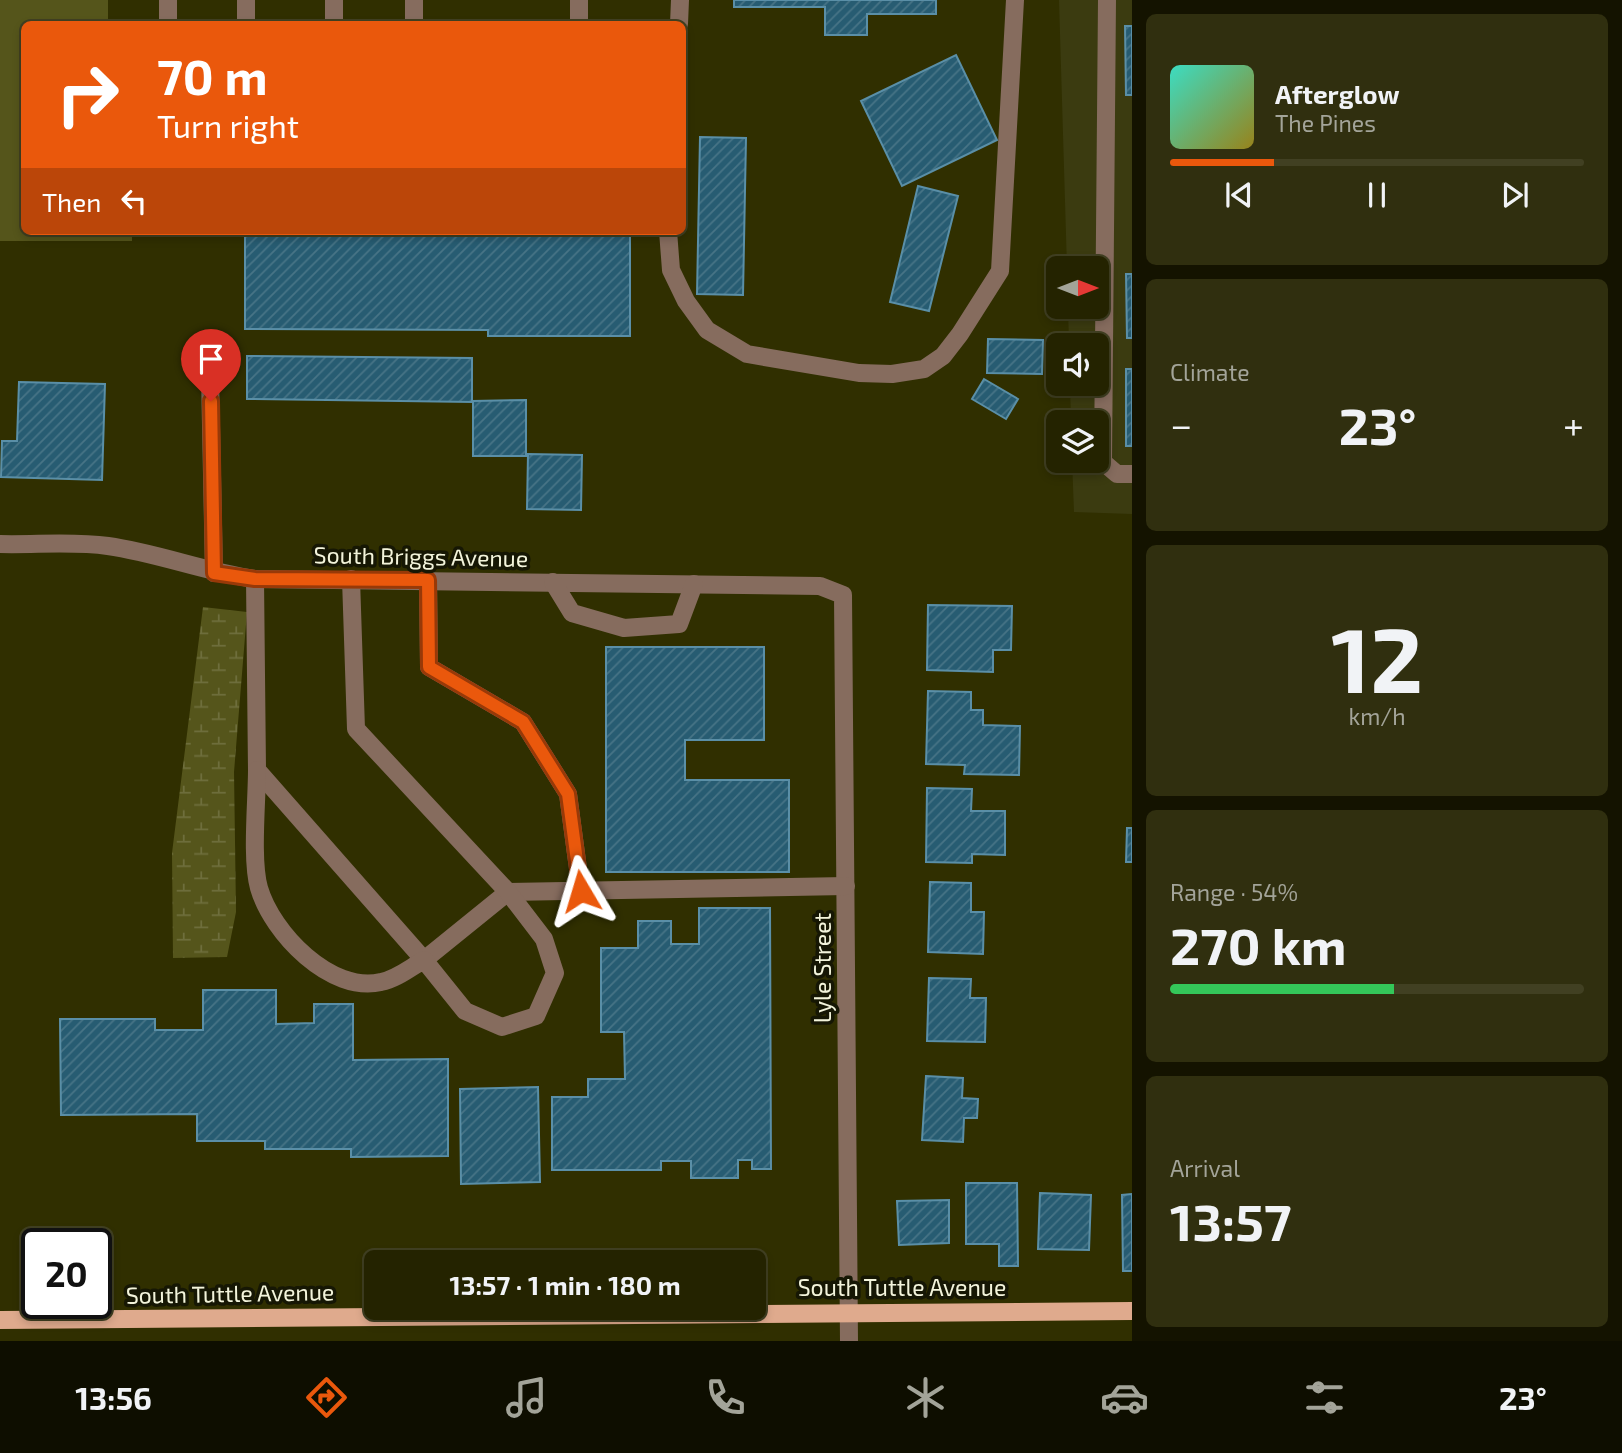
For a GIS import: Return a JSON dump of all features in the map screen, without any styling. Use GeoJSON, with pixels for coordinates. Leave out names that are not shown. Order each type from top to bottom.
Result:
{"type":"FeatureCollection","features":[{"type":"Feature","properties":{"kind":"main road","name":"South Tuttle Avenue"},"geometry":{"type":"LineString","coordinates":[[0,1320],[1132,1311]]}},
{"type":"Feature","properties":{"kind":"street"},"geometry":{"type":"LineString","coordinates":[[168,0],[168,21]]}},
{"type":"Feature","properties":{"kind":"street"},"geometry":{"type":"LineString","coordinates":[[246,0],[246,21]]}},
{"type":"Feature","properties":{"kind":"street"},"geometry":{"type":"LineString","coordinates":[[334,0],[334,21]]}},
{"type":"Feature","properties":{"kind":"street"},"geometry":{"type":"LineString","coordinates":[[414,0],[414,21]]}},
{"type":"Feature","properties":{"kind":"street"},"geometry":{"type":"LineString","coordinates":[[579,0],[579,21]]}},
{"type":"Feature","properties":{"kind":"street"},"geometry":{"type":"LineString","coordinates":[[679,21],[680,0]]}},
{"type":"Feature","properties":{"kind":"street"},"geometry":{"type":"LineString","coordinates":[[668,235],[671,270],[686,301],[707,330],[747,354],[859,373],[892,374],[924,369],[943,356],[1000,271],[1015,0]]}},
{"type":"Feature","properties":{"kind":"street"},"geometry":{"type":"LineString","coordinates":[[1107,0],[1103,463],[1117,474],[1132,474]]}},
{"type":"Feature","properties":{"kind":"street"},"geometry":{"type":"LineString","coordinates":[[210,376],[214,573]]}},
{"type":"Feature","properties":{"kind":"street","name":"South Briggs Avenue"},"geometry":{"type":"LineString","coordinates":[[0,544],[105,545],[149,553],[214,573],[255,579],[820,586],[843,595]]}},
{"type":"Feature","properties":{"kind":"street"},"geometry":{"type":"LineString","coordinates":[[255,579],[259,887],[275,919],[294,944],[329,974],[359,983],[382,982],[424,960],[508,892],[846,886]]}},
{"type":"Feature","properties":{"kind":"street"},"geometry":{"type":"LineString","coordinates":[[257,770],[424,960],[465,1011],[502,1027],[536,1016],[555,973],[544,939],[508,892],[356,729],[351,579]]}},
{"type":"Feature","properties":{"kind":"street"},"geometry":{"type":"LineString","coordinates":[[428,580],[429,667],[523,722],[568,794],[581,891]]}},
{"type":"Feature","properties":{"kind":"street"},"geometry":{"type":"LineString","coordinates":[[553,582],[572,613],[624,628],[678,624],[694,584]]}},
{"type":"Feature","properties":{"kind":"street","name":"Lyle Street"},"geometry":{"type":"LineString","coordinates":[[843,595],[849,1341]]}},
{"type":"Feature","properties":{"kind":"shaded area"},"geometry":{"type":"Polygon","coordinates":[[[1059,0],[1132,0],[1132,514],[1074,512],[1072,473],[1109,473],[1109,410],[1071,410],[1070,396],[1109,396],[1109,333],[1069,333],[1068,319],[1110,318],[1110,256],[1067,256],[1059,0]]]}},
{"type":"Feature","properties":{"kind":"green space"},"geometry":{"type":"Polygon","coordinates":[[[0,0],[108,0],[108,21],[21,21],[21,235],[132,235],[132,241],[0,241],[0,0]]]}},
{"type":"Feature","properties":{"kind":"green space"},"geometry":{"type":"Polygon","coordinates":[[[203,607],[247,612],[234,772],[236,912],[227,957],[173,958],[172,853],[203,607]]]}},
{"type":"Feature","properties":{"kind":"building"},"geometry":{"type":"Polygon","coordinates":[[[734,0],[936,0],[936,14],[867,14],[867,35],[825,35],[825,7],[734,7],[734,0]]]}},
{"type":"Feature","properties":{"kind":"building"},"geometry":{"type":"Polygon","coordinates":[[[1125,26],[1132,26],[1132,95],[1126,95],[1125,26]]]}},
{"type":"Feature","properties":{"kind":"building"},"geometry":{"type":"Polygon","coordinates":[[[956,55],[997,140],[902,186],[861,101],[956,55]]]}},
{"type":"Feature","properties":{"kind":"building"},"geometry":{"type":"Polygon","coordinates":[[[700,137],[746,138],[743,295],[697,294],[700,137]]]}},
{"type":"Feature","properties":{"kind":"building"},"geometry":{"type":"Polygon","coordinates":[[[918,186],[958,196],[929,311],[890,302],[918,186]]]}},
{"type":"Feature","properties":{"kind":"building"},"geometry":{"type":"Polygon","coordinates":[[[245,235],[630,235],[630,336],[488,336],[488,330],[245,329],[245,235]]]}},
{"type":"Feature","properties":{"kind":"building"},"geometry":{"type":"Polygon","coordinates":[[[1126,274],[1132,274],[1132,338],[1127,338],[1126,274]]]}},
{"type":"Feature","properties":{"kind":"building"},"geometry":{"type":"Polygon","coordinates":[[[988,339],[1043,340],[1042,374],[987,373],[988,339]]]}},
{"type":"Feature","properties":{"kind":"building"},"geometry":{"type":"Polygon","coordinates":[[[247,356],[472,358],[472,402],[247,399],[247,356]]]}},
{"type":"Feature","properties":{"kind":"building"},"geometry":{"type":"Polygon","coordinates":[[[1126,369],[1132,369],[1132,446],[1126,446],[1126,369]]]}},
{"type":"Feature","properties":{"kind":"building"},"geometry":{"type":"Polygon","coordinates":[[[984,379],[1018,399],[1006,419],[972,399],[984,379]]]}},
{"type":"Feature","properties":{"kind":"building"},"geometry":{"type":"Polygon","coordinates":[[[19,382],[105,384],[102,480],[1,477],[2,441],[17,441],[19,382]]]}},
{"type":"Feature","properties":{"kind":"building"},"geometry":{"type":"Polygon","coordinates":[[[526,400],[526,456],[473,456],[473,401],[526,400]]]}},
{"type":"Feature","properties":{"kind":"building"},"geometry":{"type":"Polygon","coordinates":[[[528,454],[582,455],[581,510],[527,509],[528,454]]]}},
{"type":"Feature","properties":{"kind":"building"},"geometry":{"type":"Polygon","coordinates":[[[928,605],[1012,606],[1011,650],[993,650],[993,672],[927,670],[928,605]]]}},
{"type":"Feature","properties":{"kind":"building"},"geometry":{"type":"Polygon","coordinates":[[[606,647],[764,647],[764,740],[685,740],[685,780],[789,780],[789,872],[606,872],[606,647]]]}},
{"type":"Feature","properties":{"kind":"building"},"geometry":{"type":"Polygon","coordinates":[[[928,691],[971,692],[971,710],[983,710],[983,725],[1020,726],[1019,775],[964,774],[965,765],[926,764],[928,691]]]}},
{"type":"Feature","properties":{"kind":"building"},"geometry":{"type":"Polygon","coordinates":[[[927,788],[972,789],[971,811],[1005,811],[1005,855],[972,854],[972,863],[926,862],[927,788]]]}},
{"type":"Feature","properties":{"kind":"building"},"geometry":{"type":"Polygon","coordinates":[[[1127,828],[1132,828],[1132,862],[1126,862],[1127,828]]]}},
{"type":"Feature","properties":{"kind":"building"},"geometry":{"type":"Polygon","coordinates":[[[930,882],[971,883],[971,912],[984,912],[983,954],[928,952],[930,882]]]}},
{"type":"Feature","properties":{"kind":"building"},"geometry":{"type":"Polygon","coordinates":[[[699,908],[770,908],[771,1169],[752,1169],[752,1160],[738,1160],[738,1178],[691,1178],[691,1161],[661,1161],[661,1170],[552,1170],[552,1097],[588,1097],[588,1079],[625,1079],[624,1032],[601,1032],[601,948],[638,948],[638,921],[671,921],[671,944],[699,944],[699,908]]]}},
{"type":"Feature","properties":{"kind":"building"},"geometry":{"type":"Polygon","coordinates":[[[929,978],[971,979],[970,998],[986,998],[985,1042],[927,1041],[929,978]]]}},
{"type":"Feature","properties":{"kind":"building"},"geometry":{"type":"Polygon","coordinates":[[[203,990],[276,990],[276,1024],[314,1023],[314,1004],[353,1004],[353,1060],[448,1059],[448,1156],[351,1157],[351,1149],[265,1149],[265,1141],[197,1141],[197,1114],[61,1115],[60,1019],[155,1019],[155,1030],[203,1030],[203,990]]]}},
{"type":"Feature","properties":{"kind":"building"},"geometry":{"type":"Polygon","coordinates":[[[926,1076],[963,1078],[962,1098],[978,1099],[977,1118],[964,1118],[963,1142],[922,1140],[926,1076]]]}},
{"type":"Feature","properties":{"kind":"building"},"geometry":{"type":"Polygon","coordinates":[[[538,1087],[540,1182],[461,1184],[460,1089],[538,1087]]]}},
{"type":"Feature","properties":{"kind":"building"},"geometry":{"type":"Polygon","coordinates":[[[966,1183],[1017,1183],[1018,1266],[999,1266],[999,1244],[966,1244],[966,1183]]]}},
{"type":"Feature","properties":{"kind":"building"},"geometry":{"type":"Polygon","coordinates":[[[1040,1193],[1091,1195],[1089,1250],[1038,1249],[1040,1193]]]}},
{"type":"Feature","properties":{"kind":"building"},"geometry":{"type":"Polygon","coordinates":[[[1132,1194],[1132,1271],[1123,1271],[1122,1195],[1132,1194]]]}},
{"type":"Feature","properties":{"kind":"building"},"geometry":{"type":"Polygon","coordinates":[[[949,1200],[949,1243],[899,1245],[897,1201],[949,1200]]]}},
{"type":"Feature","properties":{"kind":"route"},"geometry":{"type":"LineString","coordinates":[[211,401],[214,573],[255,579],[428,580],[429,667],[523,722],[568,794],[581,891]]}}]}
